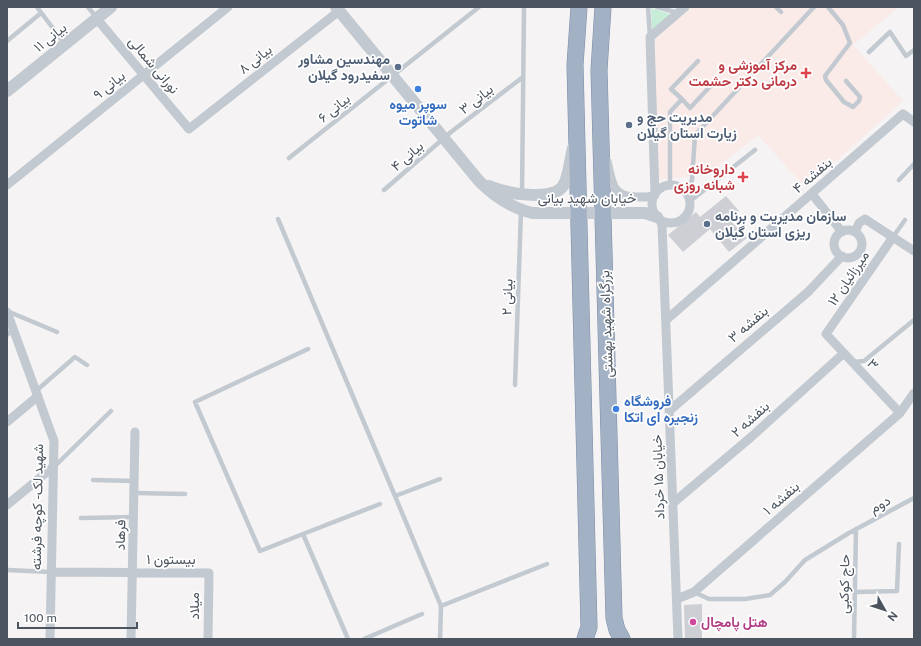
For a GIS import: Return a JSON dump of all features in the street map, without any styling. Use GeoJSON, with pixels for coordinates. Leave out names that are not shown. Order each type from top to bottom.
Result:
{"type":"FeatureCollection","features":[{"type":"Feature","properties":{"kind":"highway","name":"بزرگراه شهید بهشتی"},"geometry":{"type":"LineString","coordinates":[[579,7],[576,57],[577,132],[589,627],[585,639]]}},
{"type":"Feature","properties":{"kind":"highway","name":"بزرگراه شهید بهشتی"},"geometry":{"type":"LineString","coordinates":[[603,7],[599,57],[614,621],[622,639]]}},
{"type":"Feature","properties":{"kind":"highway"},"geometry":{"type":"LineString","coordinates":[[576,57],[599,57]]}},
{"type":"Feature","properties":{"kind":"street","name":"بیانی ۱۱"},"geometry":{"type":"LineString","coordinates":[[7,91],[111,7]]}},
{"type":"Feature","properties":{"kind":"street","name":"بیانی ۹"},"geometry":{"type":"LineString","coordinates":[[7,185],[228,7]]}},
{"type":"Feature","properties":{"kind":"street"},"geometry":{"type":"LineString","coordinates":[[340,8],[392,75],[479,181]]}},
{"type":"Feature","properties":{"kind":"street","name":"بیانی ۸"},"geometry":{"type":"LineString","coordinates":[[189,129],[340,8]]}},
{"type":"Feature","properties":{"kind":"street"},"geometry":{"type":"LineString","coordinates":[[681,10],[650,37],[655,195],[652,206],[658,218],[672,223],[683,218]]}},
{"type":"Feature","properties":{"kind":"street","name":"نورانی شمالی"},"geometry":{"type":"LineString","coordinates":[[97,18],[189,129]]}},
{"type":"Feature","properties":{"kind":"street","name":"بنفشه ۴"},"geometry":{"type":"LineString","coordinates":[[666,320],[904,114],[914,122]]}},
{"type":"Feature","properties":{"kind":"street","name":"خیابان شهید بیانی"},"geometry":{"type":"LineString","coordinates":[[601,131],[612,183],[617,191],[627,197],[650,197],[655,195]]}},
{"type":"Feature","properties":{"kind":"street","name":"خیابان شهید بیانی"},"geometry":{"type":"LineString","coordinates":[[479,181],[500,190],[522,194],[550,194],[560,189],[565,180],[577,132]]}},
{"type":"Feature","properties":{"kind":"street","name":"خیابان شهید بیانی"},"geometry":{"type":"LineString","coordinates":[[479,181],[498,198],[521,210],[539,214],[649,213],[658,218]]}},
{"type":"Feature","properties":{"kind":"street"},"geometry":{"type":"LineString","coordinates":[[655,195],[662,188],[670,186],[679,187],[688,198],[687,213],[670,230],[663,246]]}},
{"type":"Feature","properties":{"kind":"street"},"geometry":{"type":"LineString","coordinates":[[812,194],[842,232]]}},
{"type":"Feature","properties":{"kind":"street","name":"خیابان ۱۵ خرداد"},"geometry":{"type":"LineString","coordinates":[[658,218],[662,225],[663,246],[678,639]]}},
{"type":"Feature","properties":{"kind":"street"},"geometry":{"type":"LineString","coordinates":[[854,232],[858,223],[865,219],[914,251]]}},
{"type":"Feature","properties":{"kind":"street"},"geometry":{"type":"LineString","coordinates":[[848,230],[854,232],[861,240],[860,250],[852,257],[842,256],[836,250],[834,244],[837,236],[848,230]]}},
{"type":"Feature","properties":{"kind":"street","name":"میرزائیان ۱۲"},"geometry":{"type":"LineString","coordinates":[[826,334],[893,237]]}},
{"type":"Feature","properties":{"kind":"street","name":"بنفشه ۳"},"geometry":{"type":"LineString","coordinates":[[669,411],[808,292],[842,256]]}},
{"type":"Feature","properties":{"kind":"street","name":"شهید لک - کوچه فرشته"},"geometry":{"type":"LineString","coordinates":[[8,315],[10,332],[37,394],[54,441],[50,639]]}},
{"type":"Feature","properties":{"kind":"street","name":"۳"},"geometry":{"type":"LineString","coordinates":[[826,334],[900,412]]}},
{"type":"Feature","properties":{"kind":"street","name":"بنفشه ۲"},"geometry":{"type":"LineString","coordinates":[[673,503],[750,438],[844,353]]}},
{"type":"Feature","properties":{"kind":"street"},"geometry":{"type":"LineString","coordinates":[[7,422],[37,394]]}},
{"type":"Feature","properties":{"kind":"street","name":"بنفشه ۱"},"geometry":{"type":"LineString","coordinates":[[677,599],[694,592],[913,399]]}},
{"type":"Feature","properties":{"kind":"street","name":"فرهاد"},"geometry":{"type":"LineString","coordinates":[[131,639],[135,432]]}},
{"type":"Feature","properties":{"kind":"street"},"geometry":{"type":"LineString","coordinates":[[7,504],[53,467]]}},
{"type":"Feature","properties":{"kind":"street","name":"بیستون ۱"},"geometry":{"type":"LineString","coordinates":[[51,572],[133,574],[208,573]]}},
{"type":"Feature","properties":{"kind":"street","name":"میلاد"},"geometry":{"type":"LineString","coordinates":[[208,573],[208,639]]}},
{"type":"Feature","properties":{"kind":"lane"},"geometry":{"type":"LineString","coordinates":[[37,7],[65,45]]}},
{"type":"Feature","properties":{"kind":"lane"},"geometry":{"type":"LineString","coordinates":[[88,7],[97,18]]}},
{"type":"Feature","properties":{"kind":"lane","name":"بیانی ۶"},"geometry":{"type":"LineString","coordinates":[[289,158],[479,7]]}},
{"type":"Feature","properties":{"kind":"lane"},"geometry":{"type":"LineString","coordinates":[[522,194],[524,7]]}},
{"type":"Feature","properties":{"kind":"lane"},"geometry":{"type":"LineString","coordinates":[[648,7],[650,37]]}},
{"type":"Feature","properties":{"kind":"lane"},"geometry":{"type":"LineString","coordinates":[[657,7],[681,10]]}},
{"type":"Feature","properties":{"kind":"lane"},"geometry":{"type":"LineString","coordinates":[[776,7],[781,12]]}},
{"type":"Feature","properties":{"kind":"lane"},"geometry":{"type":"LineString","coordinates":[[688,198],[692,180],[695,135],[814,7]]}},
{"type":"Feature","properties":{"kind":"lane"},"geometry":{"type":"LineString","coordinates":[[828,7],[843,25],[850,43],[825,76],[826,80],[844,102],[853,107],[859,101],[860,97],[846,81]]}},
{"type":"Feature","properties":{"kind":"lane"},"geometry":{"type":"LineString","coordinates":[[7,41],[42,13]]}},
{"type":"Feature","properties":{"kind":"lane"},"geometry":{"type":"LineString","coordinates":[[869,52],[890,32],[906,56],[914,50]]}},
{"type":"Feature","properties":{"kind":"lane"},"geometry":{"type":"LineString","coordinates":[[698,61],[671,89],[690,108],[717,79]]}},
{"type":"Feature","properties":{"kind":"lane","name":"بیانی ۳"},"geometry":{"type":"LineString","coordinates":[[444,138],[523,77]]}},
{"type":"Feature","properties":{"kind":"lane"},"geometry":{"type":"LineString","coordinates":[[670,186],[670,112],[682,99]]}},
{"type":"Feature","properties":{"kind":"lane","name":"بیانی ۴"},"geometry":{"type":"LineString","coordinates":[[384,190],[444,138]]}},
{"type":"Feature","properties":{"kind":"lane"},"geometry":{"type":"LineString","coordinates":[[688,198],[755,150]]}},
{"type":"Feature","properties":{"kind":"lane"},"geometry":{"type":"LineString","coordinates":[[899,180],[914,164]]}},
{"type":"Feature","properties":{"kind":"lane","name":"بیانی ۲"},"geometry":{"type":"LineString","coordinates":[[515,385],[521,210]]}},
{"type":"Feature","properties":{"kind":"lane"},"geometry":{"type":"LineString","coordinates":[[278,219],[441,606],[440,639]]}},
{"type":"Feature","properties":{"kind":"lane"},"geometry":{"type":"LineString","coordinates":[[893,237],[905,220]]}},
{"type":"Feature","properties":{"kind":"lane"},"geometry":{"type":"LineString","coordinates":[[8,315],[57,332]]}},
{"type":"Feature","properties":{"kind":"lane"},"geometry":{"type":"LineString","coordinates":[[853,362],[864,361],[914,320]]}},
{"type":"Feature","properties":{"kind":"lane"},"geometry":{"type":"LineString","coordinates":[[308,349],[196,402],[260,550],[380,504]]}},
{"type":"Feature","properties":{"kind":"lane"},"geometry":{"type":"LineString","coordinates":[[37,394],[75,357],[87,365]]}},
{"type":"Feature","properties":{"kind":"lane"},"geometry":{"type":"LineString","coordinates":[[53,467],[111,411]]}},
{"type":"Feature","properties":{"kind":"lane"},"geometry":{"type":"LineString","coordinates":[[395,496],[440,479]]}},
{"type":"Feature","properties":{"kind":"lane"},"geometry":{"type":"LineString","coordinates":[[93,480],[135,481]]}},
{"type":"Feature","properties":{"kind":"lane"},"geometry":{"type":"LineString","coordinates":[[135,493],[185,494]]}},
{"type":"Feature","properties":{"kind":"lane","name":"دوم"},"geometry":{"type":"LineString","coordinates":[[694,592],[709,599],[745,599],[770,595],[785,582],[805,560],[914,498]]}},
{"type":"Feature","properties":{"kind":"lane"},"geometry":{"type":"LineString","coordinates":[[81,518],[134,517]]}},
{"type":"Feature","properties":{"kind":"lane","name":"حاج کوکبی"},"geometry":{"type":"LineString","coordinates":[[854,639],[856,530]]}},
{"type":"Feature","properties":{"kind":"lane"},"geometry":{"type":"LineString","coordinates":[[303,534],[348,639]]}},
{"type":"Feature","properties":{"kind":"lane"},"geometry":{"type":"LineString","coordinates":[[855,592],[897,591],[899,544]]}},
{"type":"Feature","properties":{"kind":"lane"},"geometry":{"type":"LineString","coordinates":[[441,606],[547,564]]}},
{"type":"Feature","properties":{"kind":"lane"},"geometry":{"type":"LineString","coordinates":[[7,570],[51,572]]}},
{"type":"Feature","properties":{"kind":"lane"},"geometry":{"type":"LineString","coordinates":[[364,639],[422,614]]}},
{"type":"Feature","properties":{"kind":"shaded area","name":"مرکز آموزشی و ‌درمانی دکتر حشمت"},"geometry":{"type":"Polygon","coordinates":[[[692,7],[899,7],[853,45],[903,101],[806,188],[758,135],[715,169],[693,176],[657,180],[655,38],[692,7]]]}},
{"type":"Feature","properties":{"kind":"green space"},"geometry":{"type":"Polygon","coordinates":[[[651,8],[670,14],[652,31],[651,8]]]}},
{"type":"Feature","properties":{"kind":"building","name":"سازمان مدیریت و برنامه ریزی استان گیلان"},"geometry":{"type":"Polygon","coordinates":[[[726,196],[739,211],[729,219],[747,238],[729,252],[710,229],[683,252],[668,235],[696,212],[700,217],[726,196]]]}},
{"type":"Feature","properties":{"kind":"building","name":"هتل پامچال"},"geometry":{"type":"Polygon","coordinates":[[[702,604],[702,639],[685,639],[684,605],[702,604]]]}},
{"type":"Feature","properties":{"kind":"place","name":"مهندسین مشاور سفیدرود گیلان"},"geometry":{"type":"Point","coordinates":[398,67]}},
{"type":"Feature","properties":{"kind":"place","name":"مرکز آموزشی و ‌درمانی دکتر حشمت"},"geometry":{"type":"Point","coordinates":[806,73]}},
{"type":"Feature","properties":{"kind":"place","name":"سوپر میوه شاتوت"},"geometry":{"type":"Point","coordinates":[418,89]}},
{"type":"Feature","properties":{"kind":"place","name":"مدیریت حج و زیارت استان گیلان"},"geometry":{"type":"Point","coordinates":[629,125]}},
{"type":"Feature","properties":{"kind":"place","name":"داروخانه شبانه روزی"},"geometry":{"type":"Point","coordinates":[743,177]}},
{"type":"Feature","properties":{"kind":"place","name":"سازمان مدیریت و برنامه ریزی استان گیلان"},"geometry":{"type":"Point","coordinates":[707,224]}},
{"type":"Feature","properties":{"kind":"place","name":"فروشگاه زنجیره ای اتکا"},"geometry":{"type":"Point","coordinates":[616,409]}},
{"type":"Feature","properties":{"kind":"place","name":"هتل پامچال"},"geometry":{"type":"Point","coordinates":[693,622]}}]}
